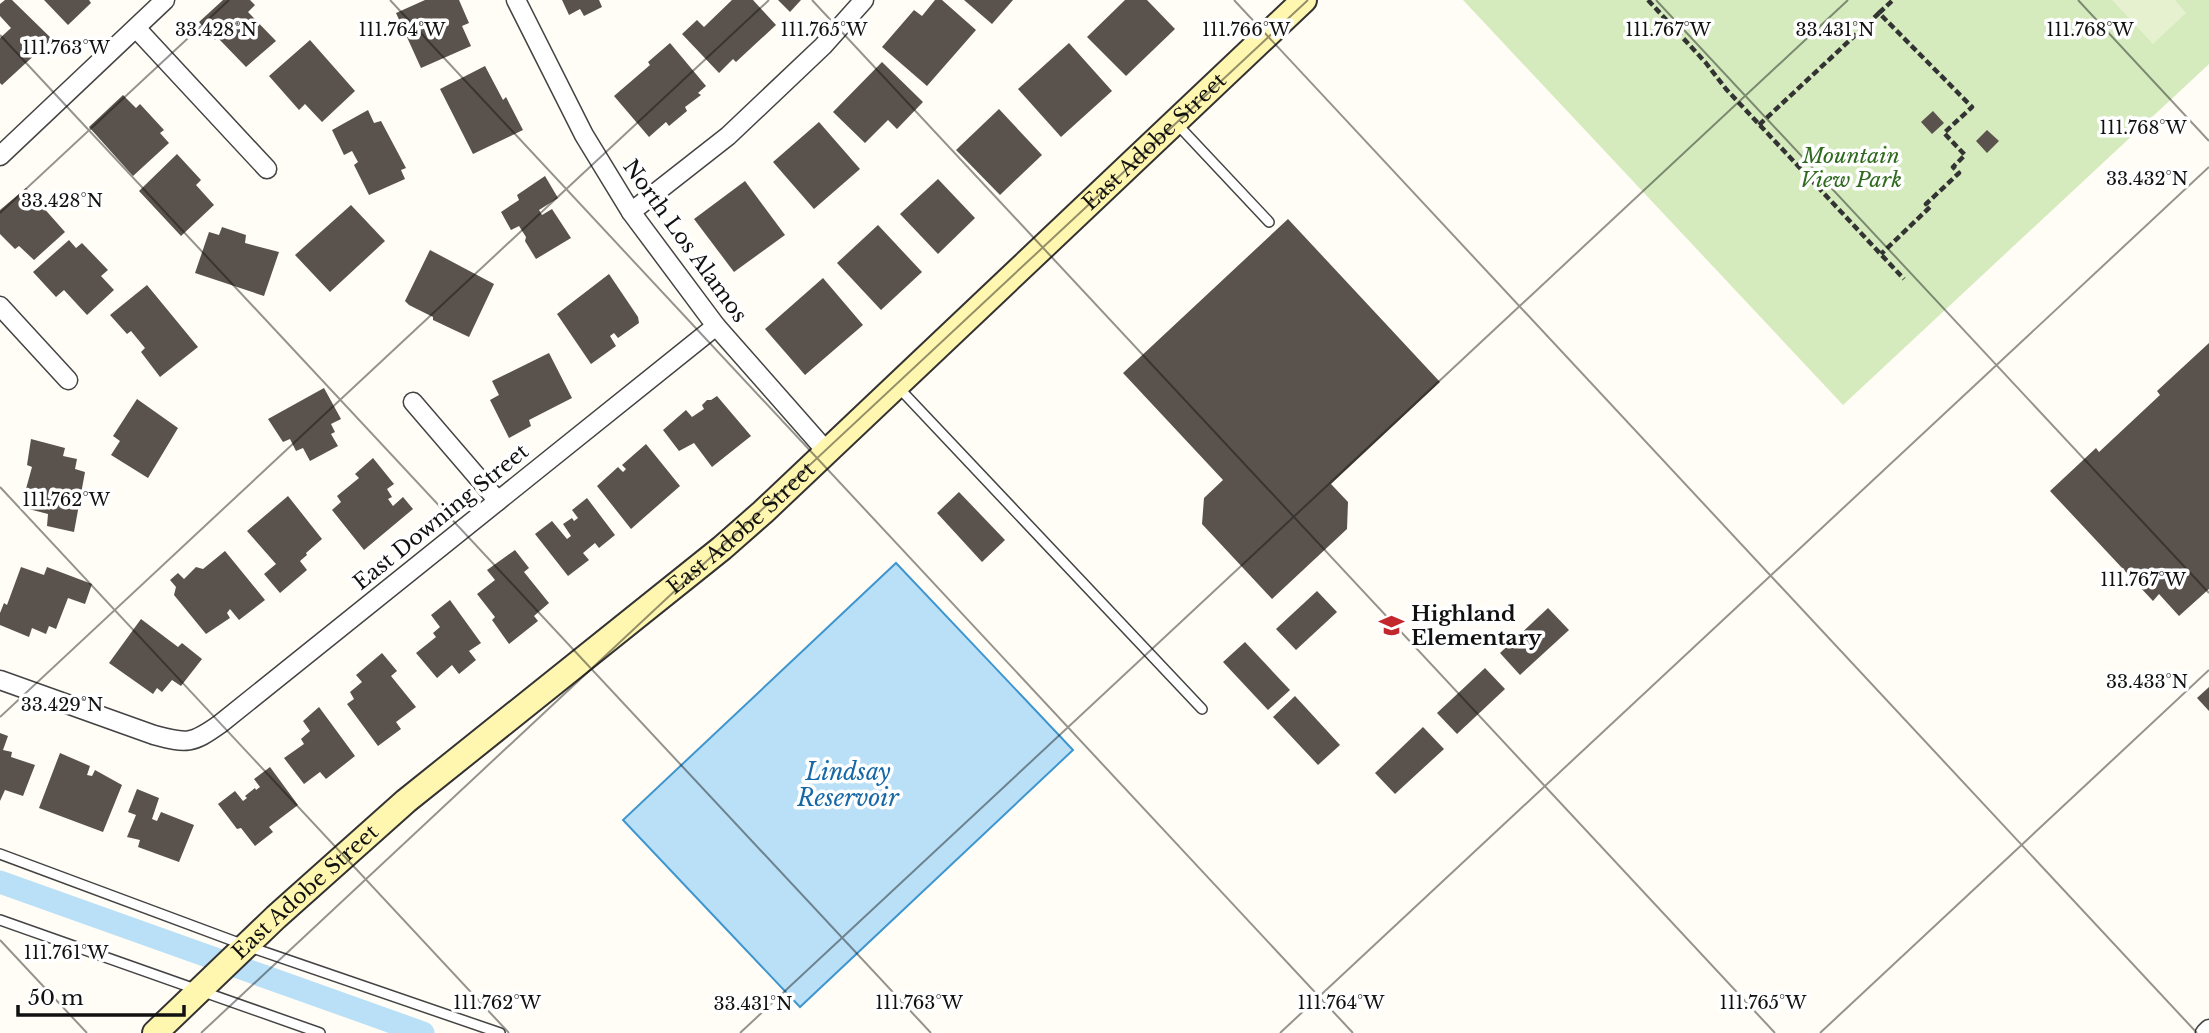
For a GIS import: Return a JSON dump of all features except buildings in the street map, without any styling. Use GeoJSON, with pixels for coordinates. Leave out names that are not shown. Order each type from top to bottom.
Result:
{"type":"FeatureCollection","features":[{"type":"Feature","properties":{"kind":"street"},"geometry":{"type":"LineString","coordinates":[[0,156],[165,0]]}},
{"type":"Feature","properties":{"kind":"street","name":"North Los Alamos"},"geometry":{"type":"LineString","coordinates":[[516,0],[584,135],[631,212],[716,326],[827,452]]}},
{"type":"Feature","properties":{"kind":"street"},"geometry":{"type":"LineString","coordinates":[[631,212],[728,136],[823,46],[864,0]]}},
{"type":"Feature","properties":{"kind":"street","name":"East Adobe Street"},"geometry":{"type":"LineString","coordinates":[[156,1033],[307,889],[406,801],[722,548],[1304,0]]}},
{"type":"Feature","properties":{"kind":"street"},"geometry":{"type":"LineString","coordinates":[[136,28],[267,169]]}},
{"type":"Feature","properties":{"kind":"street"},"geometry":{"type":"LineString","coordinates":[[0,306],[68,380]]}},
{"type":"Feature","properties":{"kind":"street","name":"East Downing Street"},"geometry":{"type":"LineString","coordinates":[[0,680],[154,734],[180,741],[194,741],[220,724],[716,326]]}},
{"type":"Feature","properties":{"kind":"street"},"geometry":{"type":"LineString","coordinates":[[413,402],[498,501]]}},
{"type":"Feature","properties":{"kind":"street"},"geometry":{"type":"LineString","coordinates":[[2205,1033],[2209,1029]]}},
{"type":"Feature","properties":{"kind":"lane"},"geometry":{"type":"LineString","coordinates":[[1175,122],[1269,222]]}},
{"type":"Feature","properties":{"kind":"lane"},"geometry":{"type":"LineString","coordinates":[[897,386],[1202,709]]}},
{"type":"Feature","properties":{"kind":"lane"},"geometry":{"type":"LineString","coordinates":[[0,854],[247,946],[500,1033]]}},
{"type":"Feature","properties":{"kind":"lane"},"geometry":{"type":"LineString","coordinates":[[0,920],[320,1033]]}},
{"type":"Feature","properties":{"kind":"path"},"geometry":{"type":"LineString","coordinates":[[1648,0],[1759,125],[1904,279]]}},
{"type":"Feature","properties":{"kind":"path"},"geometry":{"type":"LineString","coordinates":[[1759,125],[1893,0]]}},
{"type":"Feature","properties":{"kind":"path"},"geometry":{"type":"LineString","coordinates":[[1880,13],[1972,107],[1944,133],[1965,155],[1953,167],[1959,173],[1926,204],[1930,207],[1881,254]]}},
{"type":"Feature","properties":{"kind":"green space","name":"Mountain View Park"},"geometry":{"type":"Polygon","coordinates":[[[1463,0],[2209,0],[2209,64],[1843,405],[1463,0]]]}},
{"type":"Feature","properties":{"kind":"green space"},"geometry":{"type":"Polygon","coordinates":[[[2112,0],[2175,0],[2186,13],[2153,44],[2112,0]]]}},
{"type":"Feature","properties":{"kind":"water","name":"Lindsay Reservoir"},"geometry":{"type":"Polygon","coordinates":[[[896,563],[1073,750],[800,1007],[623,820],[896,563]]]}},
{"type":"Feature","properties":{"kind":"waterway"},"geometry":{"type":"LineString","coordinates":[[0,882],[423,1033]]}},
{"type":"Feature","properties":{"kind":"place","name":"Highland Elementary"},"geometry":{"type":"Point","coordinates":[1391,626]}}]}
